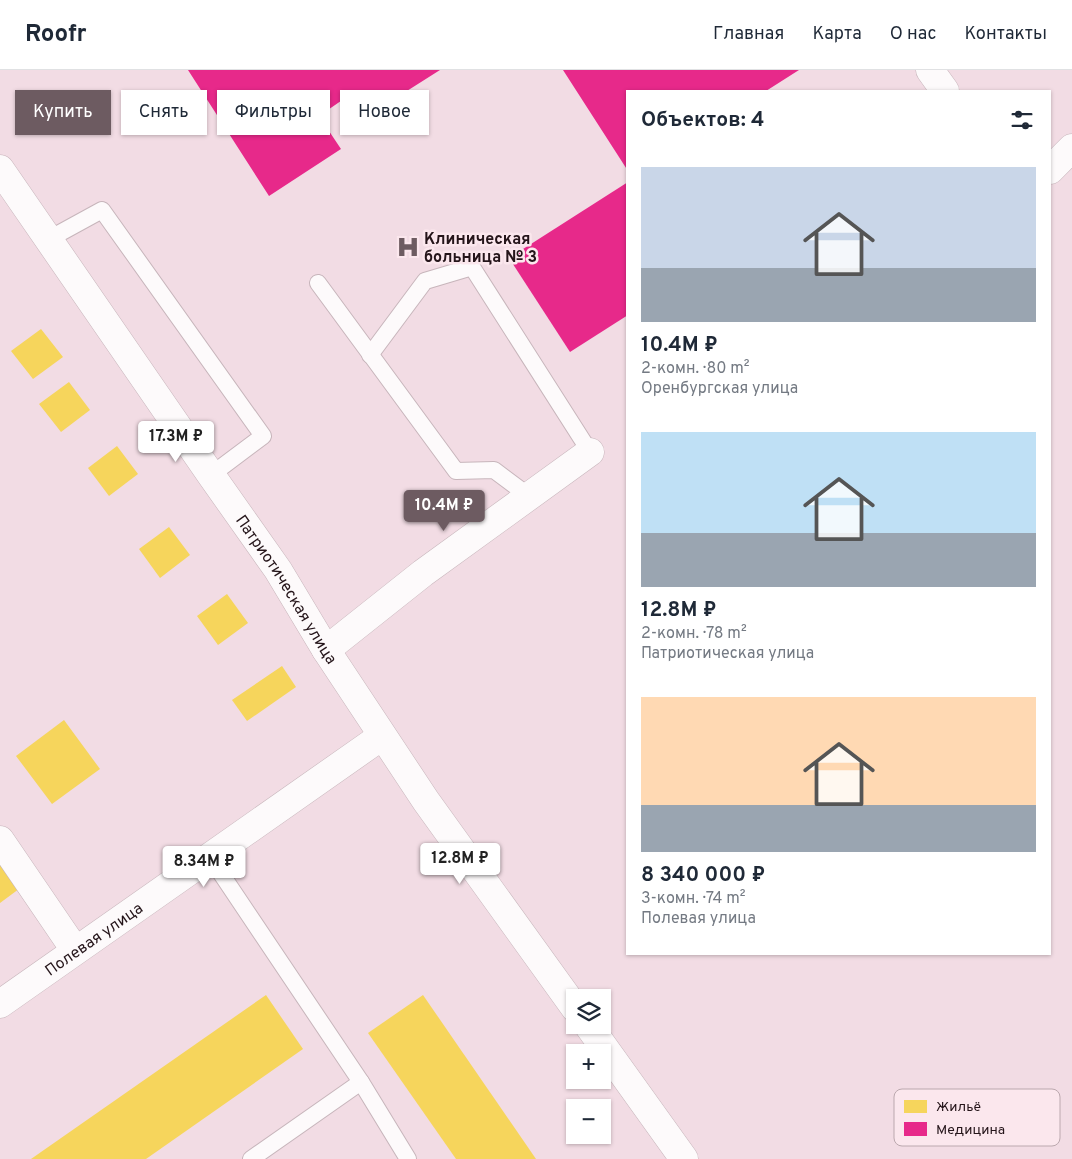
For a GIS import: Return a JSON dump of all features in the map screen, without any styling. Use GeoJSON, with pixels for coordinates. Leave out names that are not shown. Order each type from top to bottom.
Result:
{"type":"FeatureCollection","features":[{"type":"Feature","properties":{"kind":"street"},"geometry":{"type":"LineString","coordinates":[[930,70],[944,90]]}},
{"type":"Feature","properties":{"kind":"street"},"geometry":{"type":"LineString","coordinates":[[1051,169],[1072,148]]}},
{"type":"Feature","properties":{"kind":"street","name":"Патриотическая улица"},"geometry":{"type":"LineString","coordinates":[[0,170],[278,570],[326,650],[426,801],[566,995]]}},
{"type":"Feature","properties":{"kind":"street"},"geometry":{"type":"LineString","coordinates":[[326,650],[423,573],[590,452]]}},
{"type":"Feature","properties":{"kind":"street","name":"Полевая улица"},"geometry":{"type":"LineString","coordinates":[[0,1004],[382,736]]}},
{"type":"Feature","properties":{"kind":"street"},"geometry":{"type":"LineString","coordinates":[[0,840],[75,950]]}},
{"type":"Feature","properties":{"kind":"street"},"geometry":{"type":"LineString","coordinates":[[594,1034],[684,1159]]}},
{"type":"Feature","properties":{"kind":"lane"},"geometry":{"type":"LineString","coordinates":[[49,239],[102,210],[263,436],[211,475]]}},
{"type":"Feature","properties":{"kind":"lane"},"geometry":{"type":"LineString","coordinates":[[370,355],[425,280],[472,267],[590,452]]}},
{"type":"Feature","properties":{"kind":"lane"},"geometry":{"type":"LineString","coordinates":[[318,283],[456,471],[494,470],[530,497]]}},
{"type":"Feature","properties":{"kind":"lane"},"geometry":{"type":"LineString","coordinates":[[210,858],[361,1082],[408,1159]]}},
{"type":"Feature","properties":{"kind":"lane"},"geometry":{"type":"LineString","coordinates":[[251,1159],[361,1082]]}},
{"type":"Feature","properties":{"kind":"building: Жильё"},"geometry":{"type":"Polygon","coordinates":[[[41,329],[63,357],[33,379],[11,351],[41,329]]]}},
{"type":"Feature","properties":{"kind":"building: Жильё"},"geometry":{"type":"Polygon","coordinates":[[[69,382],[90,410],[61,432],[39,404],[69,382]]]}},
{"type":"Feature","properties":{"kind":"building: Жильё"},"geometry":{"type":"Polygon","coordinates":[[[117,446],[138,474],[109,496],[88,468],[117,446]]]}},
{"type":"Feature","properties":{"kind":"building: Жильё"},"geometry":{"type":"Polygon","coordinates":[[[169,527],[190,555],[160,578],[139,549],[169,527]]]}},
{"type":"Feature","properties":{"kind":"building: Жильё"},"geometry":{"type":"Polygon","coordinates":[[[227,594],[248,623],[218,645],[197,616],[227,594]]]}},
{"type":"Feature","properties":{"kind":"building: Жильё"},"geometry":{"type":"Polygon","coordinates":[[[282,666],[296,687],[247,721],[232,700],[282,666]]]}},
{"type":"Feature","properties":{"kind":"building: Жильё"},"geometry":{"type":"Polygon","coordinates":[[[64,720],[100,769],[52,804],[16,756],[64,720]]]}},
{"type":"Feature","properties":{"kind":"building: Жильё"},"geometry":{"type":"Polygon","coordinates":[[[0,847],[27,883],[0,903],[0,847]]]}},
{"type":"Feature","properties":{"kind":"building: Жильё"},"geometry":{"type":"Polygon","coordinates":[[[266,995],[303,1049],[146,1159],[31,1159],[266,995]]]}},
{"type":"Feature","properties":{"kind":"building: Жильё"},"geometry":{"type":"Polygon","coordinates":[[[423,995],[536,1159],[456,1159],[368,1033],[423,995]]]}},
{"type":"Feature","properties":{"kind":"building: Медицина"},"geometry":{"type":"Polygon","coordinates":[[[188,70],[440,70],[408,90],[340,90],[340,102],[330,108],[330,90],[217,90],[217,115],[207,100],[207,90],[201,90],[188,70]]]}},
{"type":"Feature","properties":{"kind":"building: Медицина"},"geometry":{"type":"Polygon","coordinates":[[[563,70],[799,70],[768,90],[626,90],[626,168],[563,70]]]}},
{"type":"Feature","properties":{"kind":"building: Медицина"},"geometry":{"type":"Polygon","coordinates":[[[330,132],[341,149],[269,196],[230,135],[330,135],[330,132]]]}},
{"type":"Feature","properties":{"kind":"building: Медицина"},"geometry":{"type":"Polygon","coordinates":[[[626,183],[626,316],[570,352],[509,258],[626,183]]]}},
{"type":"Feature","properties":{"kind":"place","name":"Клиническая больница № 3"},"geometry":{"type":"Point","coordinates":[408,247]}}]}
